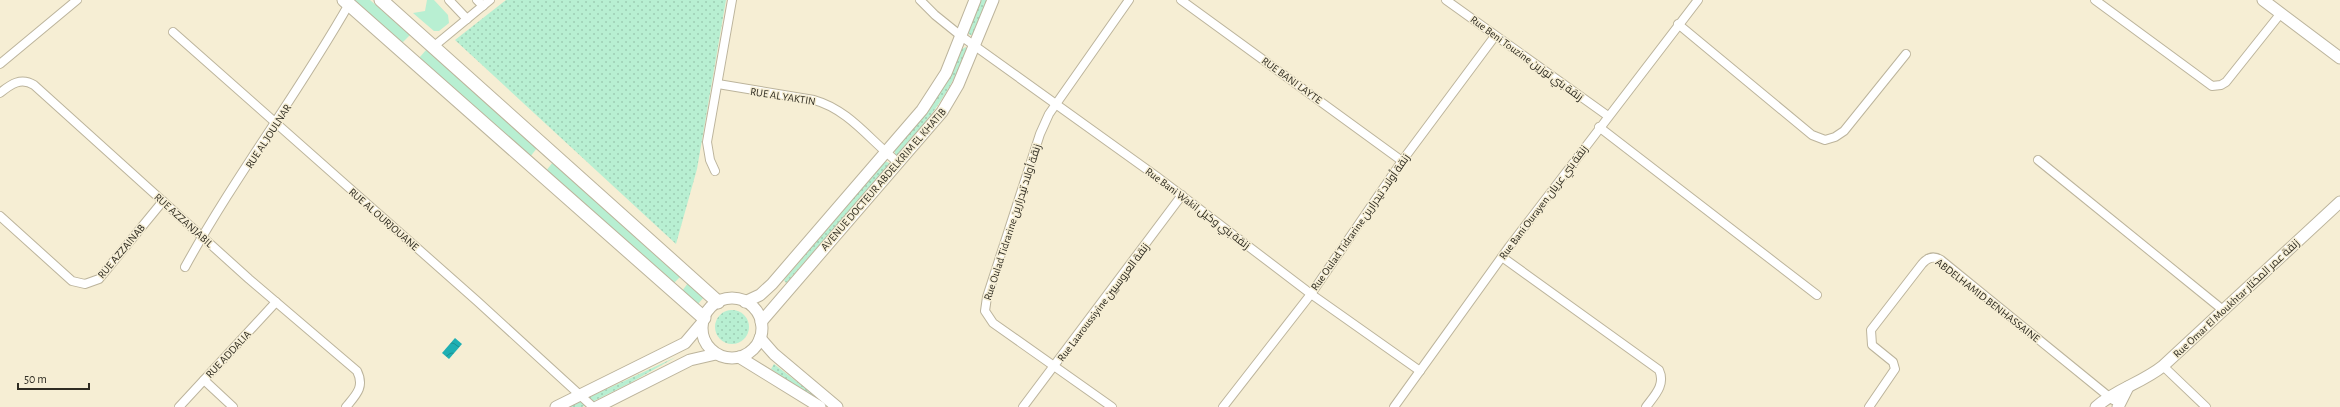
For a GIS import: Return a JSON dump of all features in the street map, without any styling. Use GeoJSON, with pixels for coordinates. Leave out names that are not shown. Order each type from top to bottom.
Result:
{"type":"FeatureCollection","features":[{"type":"Feature","properties":{"kind":"main road"},"geometry":{"type":"LineString","coordinates":[[381,0],[718,302]]}},
{"type":"Feature","properties":{"kind":"main road","name":"AVENUE DOCTEUR ABDELKRIM EL KHATIB"},"geometry":{"type":"LineString","coordinates":[[745,302],[760,295],[772,284],[936,92],[946,74],[975,0]]}},
{"type":"Feature","properties":{"kind":"main road","name":"AVENUE DOCTEUR ABDELKRIM EL KHATIB"},"geometry":{"type":"LineString","coordinates":[[761,322],[788,287],[899,163],[948,103],[975,46],[993,0]]}},
{"type":"Feature","properties":{"kind":"main road"},"geometry":{"type":"LineString","coordinates":[[2263,0],[2340,58]]}},
{"type":"Feature","properties":{"kind":"main road"},"geometry":{"type":"LineString","coordinates":[[347,2],[703,320],[704,340],[716,354]]}},
{"type":"Feature","properties":{"kind":"main road","name":"Rue Omar El Moukhtar زنقة عمر المختار"},"geometry":{"type":"LineString","coordinates":[[2096,407],[2109,396],[2128,387],[2163,366],[2340,202]]}},
{"type":"Feature","properties":{"kind":"main road"},"geometry":{"type":"LineString","coordinates":[[556,407],[685,343],[698,331],[709,309],[718,302],[732,299],[745,302],[752,307],[761,322],[760,338],[752,350],[739,357],[731,358],[716,354],[690,360],[597,407]]}},
{"type":"Feature","properties":{"kind":"main road"},"geometry":{"type":"LineString","coordinates":[[760,338],[774,354],[837,407]]}},
{"type":"Feature","properties":{"kind":"main road"},"geometry":{"type":"LineString","coordinates":[[739,357],[820,407]]}},
{"type":"Feature","properties":{"kind":"main road"},"geometry":{"type":"LineString","coordinates":[[2119,407],[2128,387]]}},
{"type":"Feature","properties":{"kind":"street"},"geometry":{"type":"LineString","coordinates":[[0,64],[77,0]]}},
{"type":"Feature","properties":{"kind":"street"},"geometry":{"type":"LineString","coordinates":[[449,0],[467,19]]}},
{"type":"Feature","properties":{"kind":"street"},"geometry":{"type":"LineString","coordinates":[[433,47],[467,19],[480,3],[490,0]]}},
{"type":"Feature","properties":{"kind":"street"},"geometry":{"type":"LineString","coordinates":[[715,171],[710,160],[707,142],[732,0]]}},
{"type":"Feature","properties":{"kind":"street","name":"Rue Bani Wakil زنقة بني وكيل"},"geometry":{"type":"LineString","coordinates":[[920,0],[935,15],[961,36],[1182,196],[1310,294],[1420,371]]}},
{"type":"Feature","properties":{"kind":"street","name":"Rue Oulad Tidrarine زنقة أولاد تيدرارين"},"geometry":{"type":"LineString","coordinates":[[1112,407],[1056,366],[993,323],[985,311],[987,297],[1040,134],[1055,103],[1129,0]]}},
{"type":"Feature","properties":{"kind":"street","name":"RUE BANI LAYTE"},"geometry":{"type":"LineString","coordinates":[[1181,0],[1402,161]]}},
{"type":"Feature","properties":{"kind":"street","name":"Rue Beni Touzine زنقة بني توزين"},"geometry":{"type":"LineString","coordinates":[[1446,0],[1608,116]]}},
{"type":"Feature","properties":{"kind":"street","name":"Rue Bani Ourayen زنقة بني عريان"},"geometry":{"type":"LineString","coordinates":[[1394,407],[1502,256],[1599,127],[1698,0]]}},
{"type":"Feature","properties":{"kind":"street"},"geometry":{"type":"LineString","coordinates":[[2096,0],[2212,86],[2221,85],[2226,82],[2281,13]]}},
{"type":"Feature","properties":{"kind":"street","name":"RUE AL JOULNAR"},"geometry":{"type":"LineString","coordinates":[[185,267],[202,236],[276,123],[347,2]]}},
{"type":"Feature","properties":{"kind":"street"},"geometry":{"type":"LineString","coordinates":[[1678,24],[1812,135],[1825,140],[1830,140],[1844,131],[1906,54]]}},
{"type":"Feature","properties":{"kind":"street","name":"RUE AL OURJOUANE"},"geometry":{"type":"LineString","coordinates":[[173,32],[582,395],[593,407]]}},
{"type":"Feature","properties":{"kind":"street","name":"Rue Oulad Tidrarine زنقة أولاد تيدرارين"},"geometry":{"type":"LineString","coordinates":[[1223,407],[1310,294],[1402,161],[1495,36]]}},
{"type":"Feature","properties":{"kind":"street","name":"RUE AZZANJABIL"},"geometry":{"type":"LineString","coordinates":[[0,93],[9,85],[22,81],[34,85],[276,302],[357,371],[360,379],[360,390],[346,407]]}},
{"type":"Feature","properties":{"kind":"street","name":"RUE AL YAKTIN"},"geometry":{"type":"LineString","coordinates":[[718,84],[814,100],[829,105],[842,112],[899,163]]}},
{"type":"Feature","properties":{"kind":"street"},"geometry":{"type":"LineString","coordinates":[[1599,127],[1816,295]]}},
{"type":"Feature","properties":{"kind":"street"},"geometry":{"type":"LineString","coordinates":[[2038,160],[2223,310]]}},
{"type":"Feature","properties":{"kind":"street","name":"Rue Laaroussiyine زنقة العروسيين"},"geometry":{"type":"LineString","coordinates":[[1023,407],[1056,366],[1182,196]]}},
{"type":"Feature","properties":{"kind":"street","name":"RUE AZZAINAB"},"geometry":{"type":"LineString","coordinates":[[0,216],[72,281],[85,284],[99,279],[163,201]]}},
{"type":"Feature","properties":{"kind":"street"},"geometry":{"type":"LineString","coordinates":[[1502,256],[1660,370],[1661,385],[1646,407]]}},
{"type":"Feature","properties":{"kind":"street","name":"ABDELHAMID BENHASSAINE"},"geometry":{"type":"LineString","coordinates":[[1869,407],[1895,369],[1893,362],[1872,345],[1871,330],[1925,260],[1934,257],[1940,260],[2109,396],[2119,407]]}},
{"type":"Feature","properties":{"kind":"street","name":"RUE ADDALIA"},"geometry":{"type":"LineString","coordinates":[[179,407],[276,302]]}},
{"type":"Feature","properties":{"kind":"street"},"geometry":{"type":"LineString","coordinates":[[2163,366],[2206,407]]}},
{"type":"Feature","properties":{"kind":"street"},"geometry":{"type":"LineString","coordinates":[[204,380],[233,407]]}},
{"type":"Feature","properties":{"kind":"green space"},"geometry":{"type":"Polygon","coordinates":[[[354,0],[370,0],[410,35],[402,43],[354,0]]]}},
{"type":"Feature","properties":{"kind":"green space"},"geometry":{"type":"Polygon","coordinates":[[[427,0],[434,0],[448,15],[449,23],[439,31],[434,31],[413,13],[425,11],[427,0]]]}},
{"type":"Feature","properties":{"kind":"green space"},"geometry":{"type":"Polygon","coordinates":[[[506,0],[726,0],[697,169],[676,244],[455,40],[506,0]]]}},
{"type":"Feature","properties":{"kind":"green space"},"geometry":{"type":"Polygon","coordinates":[[[981,0],[987,0],[973,35],[970,35],[968,32],[981,0]]]}},
{"type":"Feature","properties":{"kind":"green space"},"geometry":{"type":"Polygon","coordinates":[[[966,47],[967,50],[960,66],[945,94],[919,130],[898,155],[895,155],[895,150],[933,102],[949,77],[962,49],[966,47]]]}},
{"type":"Feature","properties":{"kind":"green space"},"geometry":{"type":"Polygon","coordinates":[[[427,49],[537,148],[530,157],[419,58],[427,49]]]}},
{"type":"Feature","properties":{"kind":"green space"},"geometry":{"type":"Polygon","coordinates":[[[885,161],[889,163],[889,166],[786,283],[784,280],[885,161]]]}},
{"type":"Feature","properties":{"kind":"green space"},"geometry":{"type":"Polygon","coordinates":[[[553,162],[681,276],[673,284],[546,171],[553,162]]]}},
{"type":"Feature","properties":{"kind":"green space"},"geometry":{"type":"Polygon","coordinates":[[[688,283],[704,297],[698,304],[682,291],[688,283]]]}},
{"type":"Feature","properties":{"kind":"green space"},"geometry":{"type":"Polygon","coordinates":[[[732,310],[738,311],[744,315],[748,321],[748,333],[744,339],[738,343],[732,344],[726,343],[720,339],[716,333],[715,327],[716,321],[720,315],[726,311],[732,310]]]}},
{"type":"Feature","properties":{"kind":"green space"},"geometry":{"type":"Polygon","coordinates":[[[676,357],[630,383],[582,407],[568,407],[676,357]]]}},
{"type":"Feature","properties":{"kind":"green space"},"geometry":{"type":"Polygon","coordinates":[[[774,364],[818,398],[817,400],[771,369],[774,364]]]}},
{"type":"Feature","properties":{"kind":"water"},"geometry":{"type":"Polygon","coordinates":[[[455,338],[462,344],[449,359],[442,353],[455,338]]]}}]}
